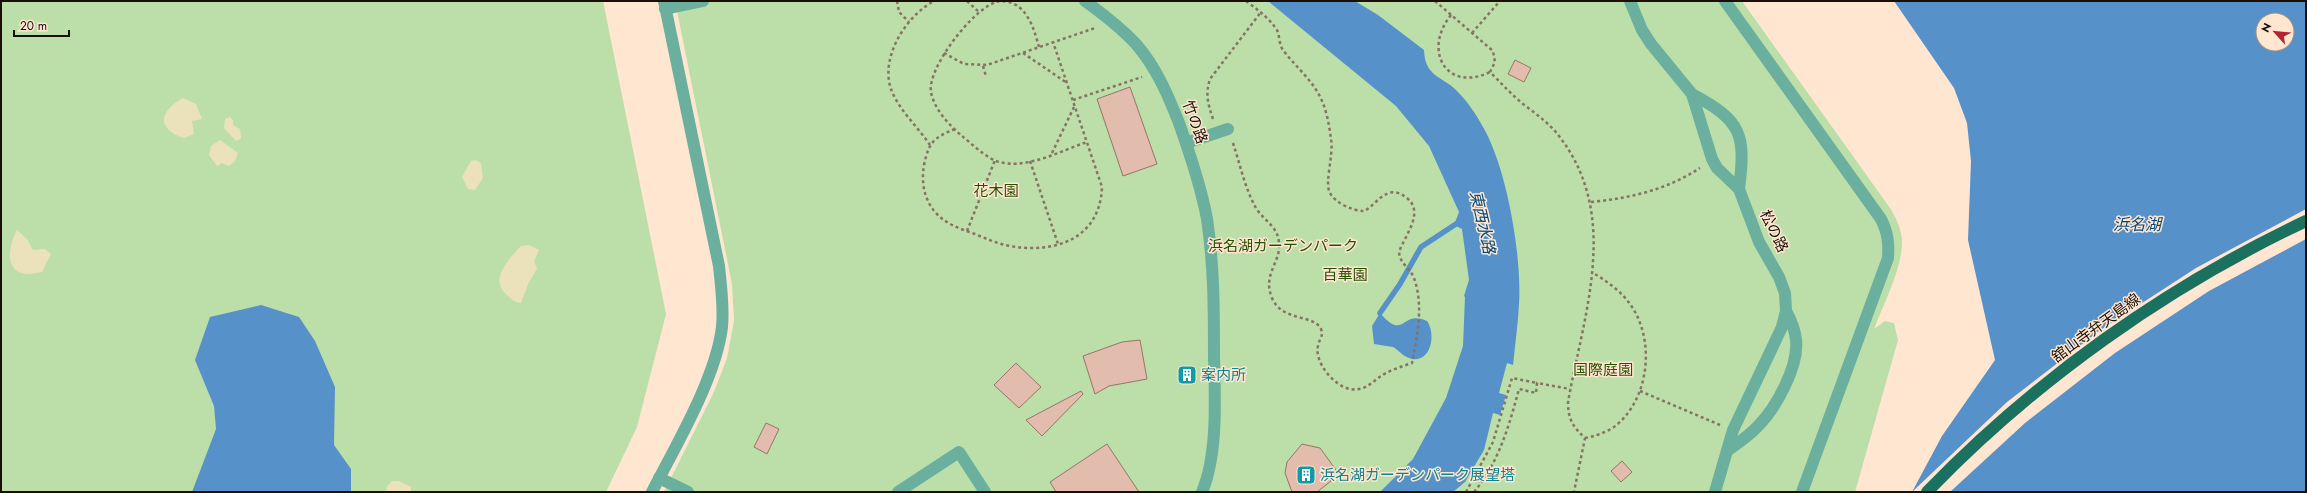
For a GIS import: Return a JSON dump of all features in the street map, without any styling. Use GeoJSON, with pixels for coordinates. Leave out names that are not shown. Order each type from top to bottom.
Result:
{"type":"FeatureCollection","features":[{"type":"Feature","properties":{"kind":"main road","name":"舘山寺弁天島線"},"geometry":{"type":"LineString","coordinates":[[1927,492],[2014,410],[2105,340],[2201,277],[2306,221]]}},
{"type":"Feature","properties":{"kind":"lane"},"geometry":{"type":"LineString","coordinates":[[652,492],[704,386],[716,358],[722,327],[723,297],[719,266],[664,5],[703,1]]}},
{"type":"Feature","properties":{"kind":"lane","name":"竹の路"},"geometry":{"type":"LineString","coordinates":[[1085,1],[1112,22],[1136,44],[1156,72],[1171,103],[1196,172],[1206,219],[1213,285],[1214,376],[1212,447],[1206,491]]}},
{"type":"Feature","properties":{"kind":"lane","name":"松の路"},"geometry":{"type":"LineString","coordinates":[[1630,1],[1642,30],[1651,44],[1692,94],[1712,159],[1721,173],[1739,189],[1759,242],[1779,277],[1785,293],[1786,311],[1782,327],[1733,430],[1715,492]]}},
{"type":"Feature","properties":{"kind":"lane"},"geometry":{"type":"LineString","coordinates":[[1725,1],[1881,219],[1888,238],[1888,258],[1802,492]]}},
{"type":"Feature","properties":{"kind":"lane"},"geometry":{"type":"LineString","coordinates":[[1692,94],[1716,107],[1735,126],[1741,140],[1742,152],[1739,189]]}},
{"type":"Feature","properties":{"kind":"lane"},"geometry":{"type":"LineString","coordinates":[[1186,143],[1223,130]]}},
{"type":"Feature","properties":{"kind":"lane"},"geometry":{"type":"LineString","coordinates":[[1727,451],[1758,426],[1769,413],[1786,383],[1796,354],[1796,340],[1793,324],[1786,311]]}},
{"type":"Feature","properties":{"kind":"lane"},"geometry":{"type":"LineString","coordinates":[[898,492],[959,452],[985,492]]}},
{"type":"Feature","properties":{"kind":"lane"},"geometry":{"type":"LineString","coordinates":[[659,478],[688,492]]}},
{"type":"Feature","properties":{"kind":"path"},"geometry":{"type":"LineString","coordinates":[[897,1],[899,12],[909,22]]}},
{"type":"Feature","properties":{"kind":"path"},"geometry":{"type":"LineString","coordinates":[[930,145],[898,101],[891,89],[888,76],[889,62],[893,49],[909,22],[920,11],[934,1]]}},
{"type":"Feature","properties":{"kind":"path"},"geometry":{"type":"LineString","coordinates":[[967,1],[980,13]]}},
{"type":"Feature","properties":{"kind":"path"},"geometry":{"type":"LineString","coordinates":[[1039,47],[1030,21],[1019,7],[1004,1],[996,2],[980,13],[965,28],[944,53],[936,66],[931,78],[931,91],[934,103],[955,129],[995,160],[1018,164],[1087,142]]}},
{"type":"Feature","properties":{"kind":"path"},"geometry":{"type":"LineString","coordinates":[[1246,1],[1261,12],[1267,17],[1277,32],[1282,48],[1300,72],[1310,82],[1324,106],[1331,139],[1332,154],[1327,182],[1329,192],[1332,197],[1357,211],[1369,208],[1390,192],[1398,193],[1410,202],[1415,216],[1399,252],[1400,258],[1405,267],[1412,274],[1421,308],[1412,363],[1393,370],[1368,387],[1358,390],[1347,388],[1329,375],[1318,355],[1318,346],[1322,338],[1321,330],[1317,324],[1288,315],[1279,308],[1272,298],[1269,287],[1269,276],[1278,254],[1279,243],[1276,232],[1256,208],[1223,130],[1206,101],[1210,79],[1261,12]]}},
{"type":"Feature","properties":{"kind":"path"},"geometry":{"type":"LineString","coordinates":[[1435,1],[1493,51],[1495,62],[1490,72],[1471,79],[1451,72],[1444,65],[1439,56],[1437,45],[1443,25],[1451,15]]}},
{"type":"Feature","properties":{"kind":"path"},"geometry":{"type":"LineString","coordinates":[[1472,33],[1500,1]]}},
{"type":"Feature","properties":{"kind":"path"},"geometry":{"type":"LineString","coordinates":[[944,53],[964,64],[983,66],[1112,22]]}},
{"type":"Feature","properties":{"kind":"path"},"geometry":{"type":"LineString","coordinates":[[955,129],[936,137],[930,145],[922,176],[928,201],[935,212],[945,221],[1009,246],[1036,248],[1058,244],[1079,236],[1094,220],[1099,209],[1102,187],[1053,42]]}},
{"type":"Feature","properties":{"kind":"path"},"geometry":{"type":"LineString","coordinates":[[1022,53],[1067,83]]}},
{"type":"Feature","properties":{"kind":"path"},"geometry":{"type":"LineString","coordinates":[[983,66],[986,76]]}},
{"type":"Feature","properties":{"kind":"path"},"geometry":{"type":"LineString","coordinates":[[1072,100],[1156,72]]}},
{"type":"Feature","properties":{"kind":"path"},"geometry":{"type":"LineString","coordinates":[[1490,72],[1559,135],[1581,172],[1591,202],[1594,221],[1593,273],[1570,390],[1568,416],[1574,429],[1585,438]]}},
{"type":"Feature","properties":{"kind":"path"},"geometry":{"type":"LineString","coordinates":[[1052,154],[1074,106]]}},
{"type":"Feature","properties":{"kind":"path"},"geometry":{"type":"LineString","coordinates":[[1591,202],[1624,199],[1655,191],[1685,178],[1712,159]]}},
{"type":"Feature","properties":{"kind":"path"},"geometry":{"type":"LineString","coordinates":[[968,231],[995,160]]}},
{"type":"Feature","properties":{"kind":"path"},"geometry":{"type":"LineString","coordinates":[[1030,161],[1058,244]]}},
{"type":"Feature","properties":{"kind":"path"},"geometry":{"type":"LineString","coordinates":[[1585,438],[1600,434],[1614,427],[1625,416],[1640,390],[1645,371],[1646,351],[1643,331],[1636,312],[1624,296],[1609,282],[1593,273]]}},
{"type":"Feature","properties":{"kind":"path"},"geometry":{"type":"LineString","coordinates":[[1466,492],[1492,442],[1512,378],[1570,390]]}},
{"type":"Feature","properties":{"kind":"path"},"geometry":{"type":"LineString","coordinates":[[1474,492],[1497,457],[1504,441],[1519,389],[1536,392],[1538,383]]}},
{"type":"Feature","properties":{"kind":"path"},"geometry":{"type":"LineString","coordinates":[[1640,390],[1733,430]]}},
{"type":"Feature","properties":{"kind":"path"},"geometry":{"type":"LineString","coordinates":[[1574,492],[1585,438]]}},
{"type":"Feature","properties":{"kind":"green space"},"geometry":{"type":"Polygon","coordinates":[[[1,1],[603,1],[666,314],[637,427],[606,492],[1,492],[1,1]]]}},
{"type":"Feature","properties":{"kind":"green space","name":"浜名湖ガーデンパーク"},"geometry":{"type":"Polygon","coordinates":[[[675,1],[1742,1],[1890,208],[1901,231],[1901,251],[1896,273],[1874,329],[1885,321],[1894,323],[1898,340],[1855,492],[664,492],[714,392],[727,358],[734,321],[732,284],[675,1]]]}},
{"type":"Feature","properties":{"kind":"sand"},"geometry":{"type":"Polygon","coordinates":[[[183,98],[196,104],[202,119],[192,121],[194,134],[184,138],[169,130],[165,125],[164,120],[165,114],[169,108],[183,98]]]}},
{"type":"Feature","properties":{"kind":"sand"},"geometry":{"type":"Polygon","coordinates":[[[230,117],[233,120],[233,125],[240,129],[241,138],[236,141],[224,128],[225,119],[230,117]]]}},
{"type":"Feature","properties":{"kind":"sand"},"geometry":{"type":"Polygon","coordinates":[[[220,140],[238,153],[235,161],[229,166],[222,163],[217,166],[209,155],[211,146],[220,140]]]}},
{"type":"Feature","properties":{"kind":"sand"},"geometry":{"type":"Polygon","coordinates":[[[475,160],[481,163],[483,178],[475,190],[468,189],[462,177],[471,161],[475,160]]]}},
{"type":"Feature","properties":{"kind":"sand"},"geometry":{"type":"Polygon","coordinates":[[[17,230],[27,239],[33,250],[45,249],[51,254],[42,272],[26,274],[18,272],[13,268],[10,249],[17,230]]]}},
{"type":"Feature","properties":{"kind":"sand"},"geometry":{"type":"Polygon","coordinates":[[[529,245],[539,250],[534,261],[537,269],[529,282],[521,303],[514,301],[502,290],[500,277],[506,264],[521,246],[529,245]]]}},
{"type":"Feature","properties":{"kind":"sand"},"geometry":{"type":"Polygon","coordinates":[[[392,481],[399,481],[411,487],[411,491],[386,492],[387,486],[392,481]]]}},
{"type":"Feature","properties":{"kind":"water","name":"東西水路"},"geometry":{"type":"Polygon","coordinates":[[[1268,1],[1355,1],[1378,15],[1424,50],[1427,66],[1435,75],[1451,85],[1464,99],[1477,117],[1492,144],[1506,189],[1518,262],[1519,304],[1513,365],[1507,363],[1499,393],[1506,395],[1500,415],[1493,413],[1484,450],[1465,482],[1453,492],[1380,492],[1413,459],[1446,398],[1463,346],[1464,296],[1469,280],[1462,229],[1454,225],[1459,212],[1429,146],[1396,106],[1268,1]]]}},
{"type":"Feature","properties":{"kind":"water","name":"浜名湖"},"geometry":{"type":"Polygon","coordinates":[[[1894,1],[2306,1],[2306,492],[1912,492],[1942,436],[1995,360],[1968,240],[1971,161],[1967,123],[1954,88],[1894,1]]]}},
{"type":"Feature","properties":{"kind":"water"},"geometry":{"type":"Polygon","coordinates":[[[261,305],[299,317],[315,341],[335,387],[334,445],[351,469],[351,492],[192,492],[216,429],[214,406],[195,360],[210,317],[261,305]]]}},
{"type":"Feature","properties":{"kind":"water"},"geometry":{"type":"Polygon","coordinates":[[[1380,313],[1394,325],[1399,325],[1412,319],[1419,318],[1427,321],[1430,326],[1431,339],[1428,351],[1424,356],[1419,359],[1412,359],[1393,347],[1374,344],[1372,326],[1380,313]]]}},
{"type":"Feature","properties":{"kind":"pier"},"geometry":{"type":"Polygon","coordinates":[[[2306,209],[2306,239],[2209,291],[2115,353],[2025,423],[1950,492],[1912,492],[2007,402],[2099,331],[2196,268],[2306,209]]]}},
{"type":"Feature","properties":{"kind":"building"},"geometry":{"type":"Polygon","coordinates":[[[1515,60],[1531,68],[1524,82],[1508,74],[1515,60]]]}},
{"type":"Feature","properties":{"kind":"building"},"geometry":{"type":"Polygon","coordinates":[[[1130,87],[1157,164],[1123,176],[1097,99],[1130,87]]]}},
{"type":"Feature","properties":{"kind":"building"},"geometry":{"type":"Polygon","coordinates":[[[1140,340],[1147,379],[1109,386],[1095,394],[1083,356],[1122,342],[1140,340]]]}},
{"type":"Feature","properties":{"kind":"building"},"geometry":{"type":"Polygon","coordinates":[[[1016,363],[1041,387],[1019,408],[994,385],[1016,363]]]}},
{"type":"Feature","properties":{"kind":"building"},"geometry":{"type":"Polygon","coordinates":[[[1081,391],[1083,394],[1042,436],[1026,420],[1081,391]]]}},
{"type":"Feature","properties":{"kind":"building"},"geometry":{"type":"Polygon","coordinates":[[[766,423],[779,429],[767,454],[754,447],[766,423]]]}},
{"type":"Feature","properties":{"kind":"building"},"geometry":{"type":"Polygon","coordinates":[[[1107,444],[1139,492],[1056,492],[1050,482],[1107,444]]]}},
{"type":"Feature","properties":{"kind":"building","name":"浜名湖ガーデンパーク展望塔"},"geometry":{"type":"Polygon","coordinates":[[[1302,444],[1320,448],[1336,470],[1327,476],[1331,481],[1317,492],[1292,492],[1285,473],[1287,462],[1302,444]]]}},
{"type":"Feature","properties":{"kind":"building"},"geometry":{"type":"Polygon","coordinates":[[[1622,461],[1632,472],[1621,482],[1611,471],[1622,461]]]}},
{"type":"Feature","properties":{"kind":"waterway"},"geometry":{"type":"LineString","coordinates":[[1380,313],[1400,284],[1421,247],[1459,222]]}},
{"type":"Feature","properties":{"kind":"place","name":"案内所"},"geometry":{"type":"Point","coordinates":[1187,375]}},
{"type":"Feature","properties":{"kind":"place","name":"浜名湖ガーデンパーク展望塔"},"geometry":{"type":"Point","coordinates":[1306,475]}},
{"type":"Feature","properties":{"kind":"park label","name":"花木園"},"geometry":{"type":"Point","coordinates":[996,191]}},
{"type":"Feature","properties":{"kind":"park label","name":"百華園"},"geometry":{"type":"Point","coordinates":[1345,275]}},
{"type":"Feature","properties":{"kind":"park label","name":"国際庭園"},"geometry":{"type":"Point","coordinates":[1603,370]}}]}
